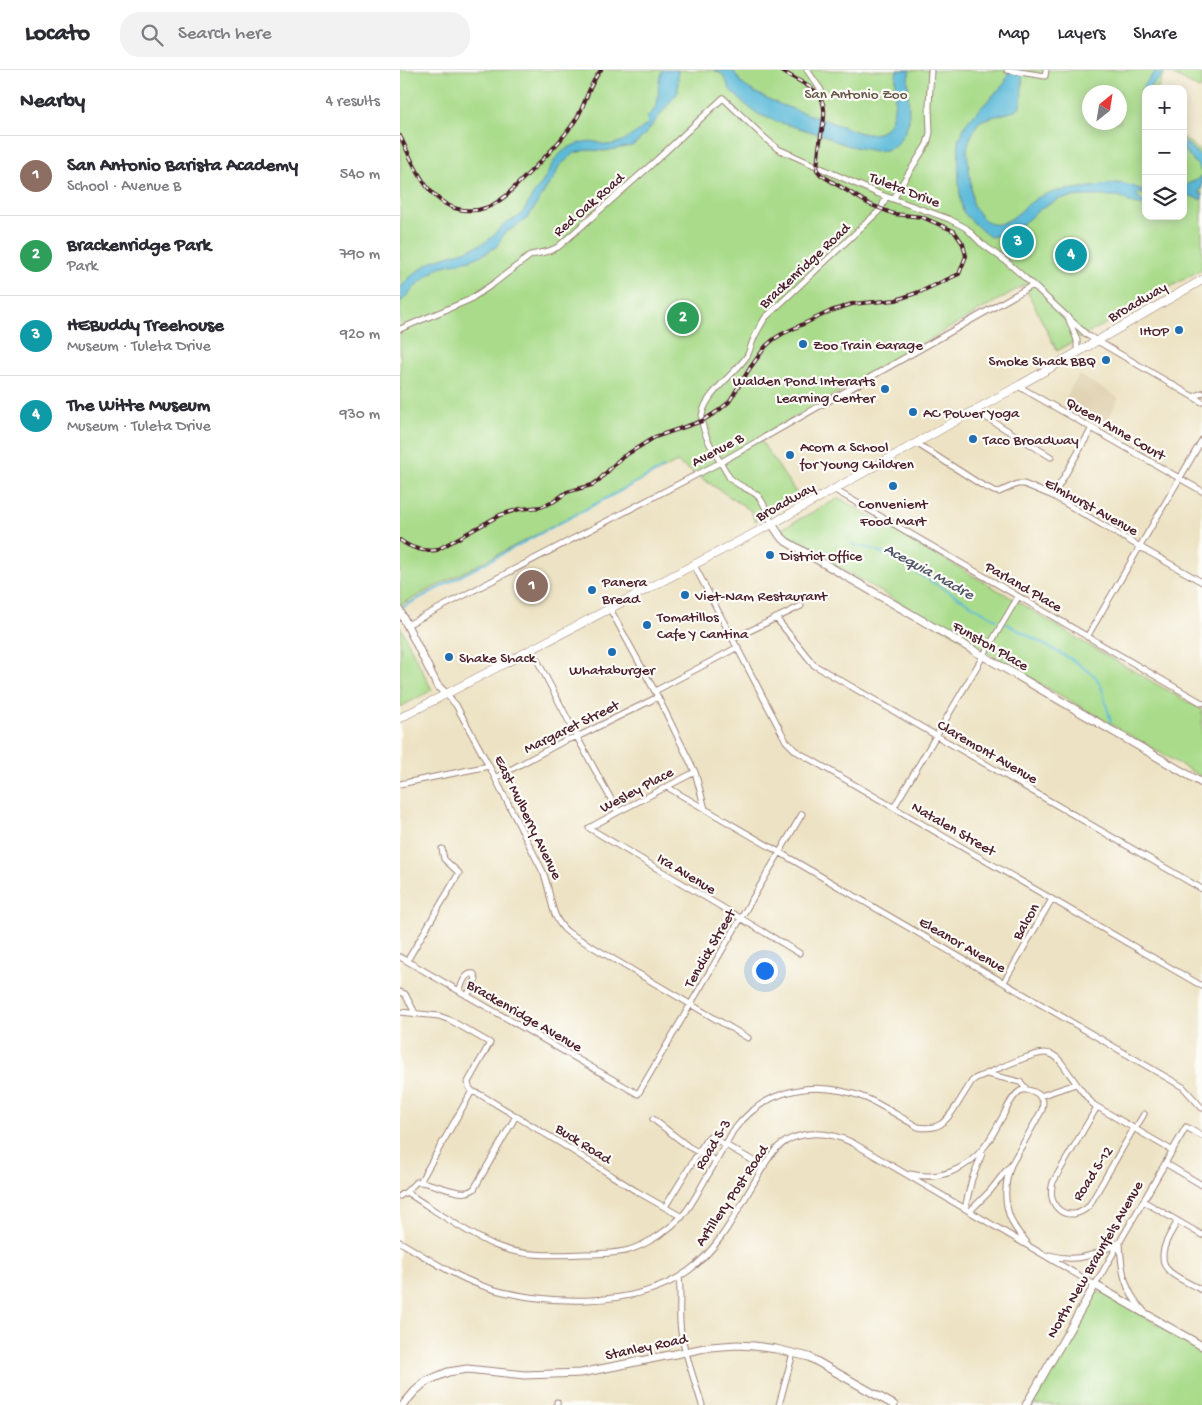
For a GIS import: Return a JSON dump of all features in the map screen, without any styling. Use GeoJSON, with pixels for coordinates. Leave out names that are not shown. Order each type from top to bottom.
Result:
{"type":"FeatureCollection","features":[{"type":"Feature","properties":{"kind":"main road","name":"Broadway"},"geometry":{"type":"LineString","coordinates":[[400,718],[772,524],[1202,280]]}},
{"type":"Feature","properties":{"kind":"street"},"geometry":{"type":"LineString","coordinates":[[807,70],[821,90]]}},
{"type":"Feature","properties":{"kind":"street"},"geometry":{"type":"LineString","coordinates":[[894,199],[929,140],[928,106],[931,70]]}},
{"type":"Feature","properties":{"kind":"street"},"geometry":{"type":"LineString","coordinates":[[1007,70],[1045,76],[1046,70]]}},
{"type":"Feature","properties":{"kind":"street","name":"Tuleta Drive"},"geometry":{"type":"LineString","coordinates":[[723,98],[778,149],[886,197],[949,219],[966,228],[981,243],[1034,285],[1087,335],[1202,402]]}},
{"type":"Feature","properties":{"kind":"street","name":"Red Oak Road"},"geometry":{"type":"LineString","coordinates":[[400,329],[469,300],[531,255],[558,247],[651,166],[723,98]]}},
{"type":"Feature","properties":{"kind":"street","name":"Brackenridge Road"},"geometry":{"type":"LineString","coordinates":[[772,524],[762,500],[729,477],[709,442],[702,421],[703,408],[708,399],[736,370],[747,355],[765,318],[881,209],[886,197]]}},
{"type":"Feature","properties":{"kind":"street","name":"Avenue B"},"geometry":{"type":"LineString","coordinates":[[407,625],[721,462],[1034,285]]}},
{"type":"Feature","properties":{"kind":"street","name":"Tuleta Drive"},"geometry":{"type":"LineString","coordinates":[[1068,317],[1077,340],[1077,352]]}},
{"type":"Feature","properties":{"kind":"street","name":"Queen Anne Court"},"geometry":{"type":"LineString","coordinates":[[1018,386],[1202,492]]}},
{"type":"Feature","properties":{"kind":"street"},"geometry":{"type":"LineString","coordinates":[[1193,398],[1202,393]]}},
{"type":"Feature","properties":{"kind":"street"},"geometry":{"type":"LineString","coordinates":[[973,410],[1051,457]]}},
{"type":"Feature","properties":{"kind":"street"},"geometry":{"type":"LineString","coordinates":[[1053,496],[1092,428]]}},
{"type":"Feature","properties":{"kind":"street"},"geometry":{"type":"LineString","coordinates":[[1087,637],[1202,440]]}},
{"type":"Feature","properties":{"kind":"street","name":"Elmhurst Avenue"},"geometry":{"type":"LineString","coordinates":[[916,443],[994,491],[999,492],[1017,484],[1024,484],[1053,496],[1202,582]]}},
{"type":"Feature","properties":{"kind":"street","name":"Parland Place"},"geometry":{"type":"LineString","coordinates":[[834,490],[1202,703]]}},
{"type":"Feature","properties":{"kind":"street","name":"Funston Place"},"geometry":{"type":"LineString","coordinates":[[772,524],[780,536],[787,542],[1202,783]]}},
{"type":"Feature","properties":{"kind":"street"},"geometry":{"type":"LineString","coordinates":[[694,565],[733,639],[801,606]]}},
{"type":"Feature","properties":{"kind":"street"},"geometry":{"type":"LineString","coordinates":[[894,807],[1018,596]]}},
{"type":"Feature","properties":{"kind":"street"},"geometry":{"type":"LineString","coordinates":[[610,609],[655,691],[695,772],[705,808]]}},
{"type":"Feature","properties":{"kind":"street","name":"East Mulberry Avenue"},"geometry":{"type":"LineString","coordinates":[[402,614],[437,684],[456,706],[489,766],[546,879],[551,905],[559,924],[569,933],[748,1038]]}},
{"type":"Feature","properties":{"kind":"street","name":"Claremont Avenue"},"geometry":{"type":"LineString","coordinates":[[776,618],[814,665],[1202,889]]}},
{"type":"Feature","properties":{"kind":"street","name":"Natalen Street"},"geometry":{"type":"LineString","coordinates":[[733,639],[786,741],[796,751],[1202,986]]}},
{"type":"Feature","properties":{"kind":"street"},"geometry":{"type":"LineString","coordinates":[[655,691],[738,647]]}},
{"type":"Feature","properties":{"kind":"street"},"geometry":{"type":"LineString","coordinates":[[532,650],[577,738],[618,812]]}},
{"type":"Feature","properties":{"kind":"street","name":"Margaret Street"},"geometry":{"type":"LineString","coordinates":[[495,778],[569,738],[577,738],[658,697]]}},
{"type":"Feature","properties":{"kind":"street"},"geometry":{"type":"LineString","coordinates":[[400,784],[489,766]]}},
{"type":"Feature","properties":{"kind":"street","name":"Wesley Place"},"geometry":{"type":"LineString","coordinates":[[589,828],[695,772]]}},
{"type":"Feature","properties":{"kind":"street","name":"Eleanor Avenue"},"geometry":{"type":"LineString","coordinates":[[667,787],[1183,1087],[1200,1106]]}},
{"type":"Feature","properties":{"kind":"street","name":"Tendick Street"},"geometry":{"type":"LineString","coordinates":[[638,1094],[802,814]]}},
{"type":"Feature","properties":{"kind":"street","name":"Ira Avenue"},"geometry":{"type":"LineString","coordinates":[[589,828],[799,953]]}},
{"type":"Feature","properties":{"kind":"street"},"geometry":{"type":"LineString","coordinates":[[407,961],[458,873],[444,860],[442,850]]}},
{"type":"Feature","properties":{"kind":"street","name":"Balcon"},"geometry":{"type":"LineString","coordinates":[[1004,982],[1052,899]]}},
{"type":"Feature","properties":{"kind":"street","name":"Brackenridge Avenue"},"geometry":{"type":"LineString","coordinates":[[400,957],[638,1094]]}},
{"type":"Feature","properties":{"kind":"street"},"geometry":{"type":"LineString","coordinates":[[458,991],[467,975],[474,974],[476,979],[467,996]]}},
{"type":"Feature","properties":{"kind":"street"},"geometry":{"type":"LineString","coordinates":[[400,992],[404,994],[415,1013]]}},
{"type":"Feature","properties":{"kind":"street"},"geometry":{"type":"LineString","coordinates":[[400,1012],[439,1016],[450,1020],[490,1043],[470,1076],[468,1082],[472,1091],[420,1182]]}},
{"type":"Feature","properties":{"kind":"street","name":"Road S-3"},"geometry":{"type":"LineString","coordinates":[[406,1192],[461,1227],[493,1244],[510,1250],[541,1255],[610,1254],[629,1250],[643,1245],[682,1217],[742,1120],[768,1100],[790,1091],[817,1088],[847,1092],[869,1100],[918,1128],[926,1129],[937,1127],[948,1119],[972,1081],[976,1078],[1034,1055],[1046,1053],[1054,1055],[1061,1061],[1086,1097],[1097,1107],[1173,1150]]}},
{"type":"Feature","properties":{"kind":"street"},"geometry":{"type":"LineString","coordinates":[[987,1074],[1020,1082],[1025,1090]]}},
{"type":"Feature","properties":{"kind":"street"},"geometry":{"type":"LineString","coordinates":[[1040,1096],[1076,1084]]}},
{"type":"Feature","properties":{"kind":"street","name":"Buck Road"},"geometry":{"type":"LineString","coordinates":[[472,1091],[682,1217]]}},
{"type":"Feature","properties":{"kind":"street"},"geometry":{"type":"LineString","coordinates":[[968,1209],[977,1163],[986,1145],[1013,1098],[1020,1091],[1035,1092],[1043,1102],[1042,1110],[1011,1165],[1005,1189],[1009,1216],[1019,1234],[1032,1247]]}},
{"type":"Feature","properties":{"kind":"street"},"geometry":{"type":"LineString","coordinates":[[1200,1106],[1202,1099]]}},
{"type":"Feature","properties":{"kind":"street","name":"Road S-12"},"geometry":{"type":"LineString","coordinates":[[1097,1107],[1053,1182],[1050,1191],[1052,1202],[1057,1209],[1065,1213],[1074,1214],[1083,1211],[1089,1206],[1135,1128]]}},
{"type":"Feature","properties":{"kind":"street"},"geometry":{"type":"LineString","coordinates":[[1135,1128],[1144,1114]]}},
{"type":"Feature","properties":{"kind":"street"},"geometry":{"type":"LineString","coordinates":[[400,1196],[416,1182],[428,1183],[460,1192],[468,1192],[474,1189],[516,1116]]}},
{"type":"Feature","properties":{"kind":"street"},"geometry":{"type":"LineString","coordinates":[[654,1118],[689,1147],[716,1161]]}},
{"type":"Feature","properties":{"kind":"street","name":"North New Braunfels Avenue"},"geometry":{"type":"LineString","coordinates":[[1026,1405],[1186,1127],[1202,1136]]}},
{"type":"Feature","properties":{"kind":"street","name":"Artillery Post Road"},"geometry":{"type":"LineString","coordinates":[[400,1242],[472,1282],[529,1297],[559,1300],[601,1299],[617,1298],[644,1292],[679,1278],[702,1259],[724,1234],[774,1151],[786,1141],[803,1135],[820,1134],[832,1135],[846,1140],[968,1209],[1095,1285]]}},
{"type":"Feature","properties":{"kind":"street"},"geometry":{"type":"LineString","coordinates":[[665,1207],[698,1152],[710,1136],[764,1167]]}},
{"type":"Feature","properties":{"kind":"street"},"geometry":{"type":"LineString","coordinates":[[903,1172],[928,1176],[943,1174],[955,1170],[974,1158],[986,1145]]}},
{"type":"Feature","properties":{"kind":"street"},"geometry":{"type":"LineString","coordinates":[[1165,1163],[1202,1185]]}},
{"type":"Feature","properties":{"kind":"street"},"geometry":{"type":"LineString","coordinates":[[968,1209],[990,1191],[1011,1165]]}},
{"type":"Feature","properties":{"kind":"street"},"geometry":{"type":"LineString","coordinates":[[1143,1201],[1202,1235]]}},
{"type":"Feature","properties":{"kind":"street"},"geometry":{"type":"LineString","coordinates":[[1178,1221],[1165,1244],[1163,1254],[1165,1265],[1171,1272],[1202,1290]]}},
{"type":"Feature","properties":{"kind":"street"},"geometry":{"type":"LineString","coordinates":[[1120,1242],[1122,1272],[1127,1288],[1134,1301],[1149,1316]]}},
{"type":"Feature","properties":{"kind":"street","name":"Artillery Post Road"},"geometry":{"type":"LineString","coordinates":[[1042,1253],[1063,1258],[1083,1258],[1120,1242]]}},
{"type":"Feature","properties":{"kind":"street"},"geometry":{"type":"LineString","coordinates":[[679,1278],[681,1288],[681,1331],[702,1405]]}},
{"type":"Feature","properties":{"kind":"street"},"geometry":{"type":"LineString","coordinates":[[1095,1285],[1202,1346]]}},
{"type":"Feature","properties":{"kind":"street","name":"Stanley Road"},"geometry":{"type":"LineString","coordinates":[[403,1405],[415,1391],[427,1382],[448,1372],[467,1369],[525,1375],[581,1373],[710,1347],[737,1346],[754,1346],[793,1352],[809,1357],[894,1405]]}},
{"type":"Feature","properties":{"kind":"street"},"geometry":{"type":"LineString","coordinates":[[779,1405],[793,1352]]}},
{"type":"Feature","properties":{"kind":"shaded area"},"geometry":{"type":"Polygon","coordinates":[[[1079,375],[1119,398],[1104,426],[1063,402],[1079,375]]]}},
{"type":"Feature","properties":{"kind":"green space","name":"San Antonio Zoo"},"geometry":{"type":"Polygon","coordinates":[[[400,70],[1166,70],[1160,85],[1142,85],[1142,220],[1187,220],[1187,140],[1202,153],[1202,269],[1057,351],[1024,285],[759,438],[799,497],[755,521],[750,510],[677,462],[400,605],[400,70]]]}},
{"type":"Feature","properties":{"kind":"green space"},"geometry":{"type":"Polygon","coordinates":[[[1166,70],[1202,70],[1202,87],[1199,89],[1166,70]]]}},
{"type":"Feature","properties":{"kind":"green space"},"geometry":{"type":"Polygon","coordinates":[[[839,498],[1202,710],[1202,777],[788,538],[781,529],[839,498]]]}},
{"type":"Feature","properties":{"kind":"green space"},"geometry":{"type":"Polygon","coordinates":[[[400,626],[432,690],[400,707],[400,626]]]}},
{"type":"Feature","properties":{"kind":"green space"},"geometry":{"type":"Polygon","coordinates":[[[1097,1292],[1102,1292],[1202,1350],[1202,1405],[1032,1405],[1097,1292]]]}},
{"type":"Feature","properties":{"kind":"water"},"geometry":{"type":"Polygon","coordinates":[[[662,70],[678,70],[678,92],[642,138],[632,146],[604,151],[587,150],[575,153],[559,166],[554,179],[528,218],[504,234],[497,246],[487,253],[470,260],[440,267],[418,284],[400,303],[402,287],[419,270],[433,261],[487,241],[503,225],[517,218],[563,151],[586,142],[593,141],[607,145],[618,143],[630,137],[648,123],[647,117],[656,105],[662,70]]]}},
{"type":"Feature","properties":{"kind":"water"},"geometry":{"type":"Polygon","coordinates":[[[714,70],[733,70],[742,84],[779,104],[861,133],[870,134],[878,133],[890,123],[893,115],[897,70],[910,70],[908,79],[909,121],[896,146],[886,150],[875,151],[850,146],[826,136],[758,114],[731,91],[723,75],[714,70]]]}},
{"type":"Feature","properties":{"kind":"water"},"geometry":{"type":"Polygon","coordinates":[[[1009,70],[1023,70],[1019,108],[1015,111],[979,122],[969,141],[967,150],[973,205],[987,222],[999,224],[1005,222],[1041,196],[1114,183],[1121,183],[1142,190],[1142,194],[1139,193],[1137,195],[1142,200],[1142,205],[1132,204],[1118,196],[1080,196],[1059,199],[1039,210],[1019,227],[1001,235],[990,237],[980,229],[964,213],[962,207],[958,139],[960,139],[965,125],[1005,83],[1009,70]]]}},
{"type":"Feature","properties":{"kind":"water"},"geometry":{"type":"Polygon","coordinates":[[[1156,70],[1164,70],[1160,78],[1152,85],[1144,85],[1145,84],[1156,70]]]}},
{"type":"Feature","properties":{"kind":"water"},"geometry":{"type":"Polygon","coordinates":[[[1142,88],[1142,108],[1140,101],[1142,88]]]}},
{"type":"Feature","properties":{"kind":"water"},"geometry":{"type":"Polygon","coordinates":[[[1187,144],[1202,158],[1202,173],[1187,154],[1187,144]]]}},
{"type":"Feature","properties":{"kind":"water"},"geometry":{"type":"Polygon","coordinates":[[[1202,175],[1202,187],[1199,193],[1202,194],[1202,199],[1187,196],[1187,184],[1199,179],[1202,175]]]}},
{"type":"Feature","properties":{"kind":"waterway"},"geometry":{"type":"LineString","coordinates":[[401,608],[663,468]]}},
{"type":"Feature","properties":{"kind":"waterway","name":"Acequia Madre"},"geometry":{"type":"LineString","coordinates":[[851,544],[873,549],[886,555],[997,620]]}},
{"type":"Feature","properties":{"kind":"waterway","name":"Acequia Madre"},"geometry":{"type":"LineString","coordinates":[[1007,624],[1076,662],[1096,677],[1102,689],[1111,722]]}},
{"type":"Feature","properties":{"kind":"railway"},"geometry":{"type":"LineString","coordinates":[[400,136],[417,171],[441,201],[451,207],[464,210],[476,210],[487,207],[507,195],[562,138],[577,118],[593,81],[601,70]]}},
{"type":"Feature","properties":{"kind":"railway"},"geometry":{"type":"LineString","coordinates":[[400,540],[417,549],[437,550],[500,515],[520,509],[541,507],[553,502],[567,492],[592,485],[621,458],[655,437],[702,421],[718,411],[729,402],[766,346],[782,334],[831,311],[852,304],[896,300],[922,291],[959,274],[966,256],[963,244],[954,231],[922,217],[894,214],[869,204],[821,175],[817,170],[824,116],[821,98],[813,90],[780,70]]}},
{"type":"Feature","properties":{"kind":"place","name":"HEBuddy Treehouse"},"geometry":{"type":"Point","coordinates":[1018,242]}},
{"type":"Feature","properties":{"kind":"place","name":"The Witte Museum"},"geometry":{"type":"Point","coordinates":[1071,255]}},
{"type":"Feature","properties":{"kind":"place","name":"Brackenridge Park"},"geometry":{"type":"Point","coordinates":[683,318]}},
{"type":"Feature","properties":{"kind":"place","name":"IHOP"},"geometry":{"type":"Point","coordinates":[1179,330]}},
{"type":"Feature","properties":{"kind":"place","name":"Zoo Train Garage"},"geometry":{"type":"Point","coordinates":[803,344]}},
{"type":"Feature","properties":{"kind":"place","name":"Smoke Shack BBQ"},"geometry":{"type":"Point","coordinates":[1106,360]}},
{"type":"Feature","properties":{"kind":"place","name":"Walden Pond Interarts Learning Center"},"geometry":{"type":"Point","coordinates":[885,389]}},
{"type":"Feature","properties":{"kind":"place","name":"AC Power Yoga"},"geometry":{"type":"Point","coordinates":[913,412]}},
{"type":"Feature","properties":{"kind":"place","name":"Taco Broadway"},"geometry":{"type":"Point","coordinates":[973,439]}},
{"type":"Feature","properties":{"kind":"place","name":"Acorn a School for Young Children"},"geometry":{"type":"Point","coordinates":[790,455]}},
{"type":"Feature","properties":{"kind":"place","name":"Convenient Food Mart"},"geometry":{"type":"Point","coordinates":[893,486]}},
{"type":"Feature","properties":{"kind":"place","name":"District Office"},"geometry":{"type":"Point","coordinates":[770,555]}},
{"type":"Feature","properties":{"kind":"place","name":"San Antonio Barista Academy"},"geometry":{"type":"Point","coordinates":[532,586]}},
{"type":"Feature","properties":{"kind":"place","name":"Panera Bread"},"geometry":{"type":"Point","coordinates":[592,590]}},
{"type":"Feature","properties":{"kind":"place","name":"Viet-Nam Restaurant"},"geometry":{"type":"Point","coordinates":[685,595]}},
{"type":"Feature","properties":{"kind":"place","name":"Tomatillos Cafe Y Cantina"},"geometry":{"type":"Point","coordinates":[647,625]}},
{"type":"Feature","properties":{"kind":"place","name":"Whataburger"},"geometry":{"type":"Point","coordinates":[612,652]}},
{"type":"Feature","properties":{"kind":"place","name":"Shake Shack"},"geometry":{"type":"Point","coordinates":[449,657]}}]}
